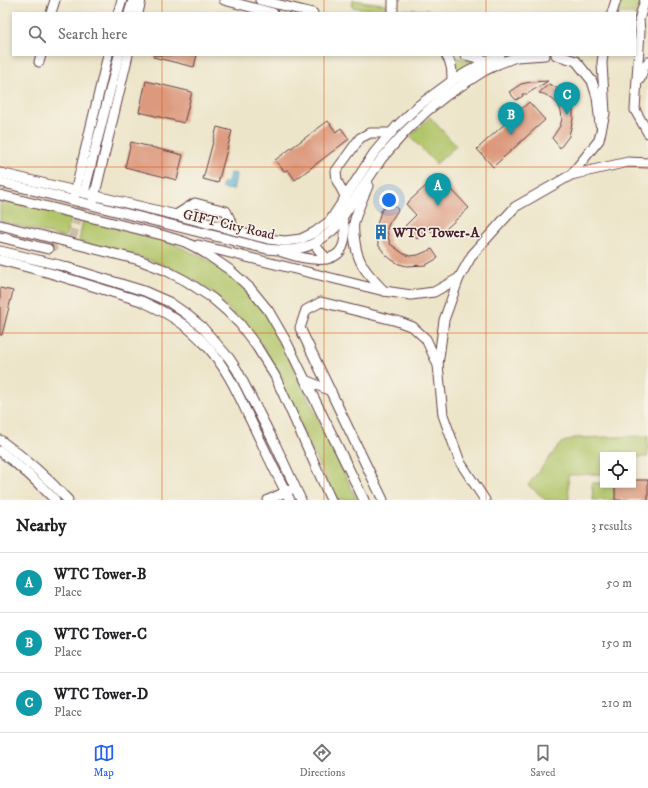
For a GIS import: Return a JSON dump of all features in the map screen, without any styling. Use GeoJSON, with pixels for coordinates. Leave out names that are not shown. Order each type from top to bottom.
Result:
{"type":"FeatureCollection","features":[{"type":"Feature","properties":{"kind":"street"},"geometry":{"type":"LineString","coordinates":[[52,12],[55,0]]}},
{"type":"Feature","properties":{"kind":"street"},"geometry":{"type":"LineString","coordinates":[[118,12],[122,0]]}},
{"type":"Feature","properties":{"kind":"street"},"geometry":{"type":"LineString","coordinates":[[129,12],[133,0]]}},
{"type":"Feature","properties":{"kind":"street"},"geometry":{"type":"LineString","coordinates":[[138,12],[141,0]]}},
{"type":"Feature","properties":{"kind":"street"},"geometry":{"type":"LineString","coordinates":[[224,0],[269,12]]}},
{"type":"Feature","properties":{"kind":"street"},"geometry":{"type":"LineString","coordinates":[[260,0],[292,4],[311,12]]}},
{"type":"Feature","properties":{"kind":"street"},"geometry":{"type":"LineString","coordinates":[[393,0],[393,12]]}},
{"type":"Feature","properties":{"kind":"street"},"geometry":{"type":"LineString","coordinates":[[612,12],[616,0]]}},
{"type":"Feature","properties":{"kind":"street"},"geometry":{"type":"LineString","coordinates":[[645,0],[641,21],[635,110],[648,133]]}},
{"type":"Feature","properties":{"kind":"street"},"geometry":{"type":"LineString","coordinates":[[74,196],[108,56]]}},
{"type":"Feature","properties":{"kind":"street"},"geometry":{"type":"LineString","coordinates":[[85,189],[119,56]]}},
{"type":"Feature","properties":{"kind":"street"},"geometry":{"type":"LineString","coordinates":[[94,201],[128,56]]}},
{"type":"Feature","properties":{"kind":"street"},"geometry":{"type":"LineString","coordinates":[[447,56],[452,70],[452,81]]}},
{"type":"Feature","properties":{"kind":"street"},"geometry":{"type":"LineString","coordinates":[[475,56],[495,58]]}},
{"type":"Feature","properties":{"kind":"street","name":"GIFT City Road"},"geometry":{"type":"LineString","coordinates":[[94,201],[176,215],[268,239],[284,241],[301,239],[315,232],[330,221],[374,153],[391,133],[418,106],[452,81],[495,58],[531,56]]}},
{"type":"Feature","properties":{"kind":"street"},"geometry":{"type":"LineString","coordinates":[[559,56],[576,61],[592,82],[596,97],[601,133]]}},
{"type":"Feature","properties":{"kind":"street"},"geometry":{"type":"LineString","coordinates":[[572,175],[599,140],[601,133],[605,113],[603,56]]}},
{"type":"Feature","properties":{"kind":"street","name":"GIFT City Road"},"geometry":{"type":"LineString","coordinates":[[0,173],[74,196],[267,249],[280,251],[292,250],[315,243],[336,227],[382,158],[406,131],[447,95],[484,71],[495,58]]}},
{"type":"Feature","properties":{"kind":"street"},"geometry":{"type":"LineString","coordinates":[[636,94],[644,67],[648,62]]}},
{"type":"Feature","properties":{"kind":"street"},"geometry":{"type":"LineString","coordinates":[[346,198],[337,181],[336,171],[360,138],[370,133],[391,133]]}},
{"type":"Feature","properties":{"kind":"street"},"geometry":{"type":"LineString","coordinates":[[485,500],[460,462],[443,415],[438,365],[444,320],[459,278],[472,255],[515,207],[572,175],[628,162],[648,163]]}},
{"type":"Feature","properties":{"kind":"street"},"geometry":{"type":"LineString","coordinates":[[369,176],[369,183],[356,215],[354,236],[356,251],[362,266],[369,276],[384,291]]}},
{"type":"Feature","properties":{"kind":"street","name":"GIFT City Road"},"geometry":{"type":"LineString","coordinates":[[0,182],[74,196]]}},
{"type":"Feature","properties":{"kind":"street","name":"GIFT City Road"},"geometry":{"type":"LineString","coordinates":[[0,195],[185,242],[230,270],[250,288],[268,310],[286,341],[364,500]]}},
{"type":"Feature","properties":{"kind":"street"},"geometry":{"type":"LineString","coordinates":[[176,215],[195,203],[226,211],[235,230]]}},
{"type":"Feature","properties":{"kind":"street"},"geometry":{"type":"LineString","coordinates":[[280,251],[314,260],[327,259],[337,255],[344,247],[345,225],[342,218]]}},
{"type":"Feature","properties":{"kind":"street"},"geometry":{"type":"LineString","coordinates":[[0,225],[139,260],[165,270],[186,281],[212,298],[228,311],[257,347],[275,376],[331,500]]}},
{"type":"Feature","properties":{"kind":"street"},"geometry":{"type":"LineString","coordinates":[[0,237],[48,249]]}},
{"type":"Feature","properties":{"kind":"street"},"geometry":{"type":"LineString","coordinates":[[185,242],[384,291],[411,295],[434,292],[459,278]]}},
{"type":"Feature","properties":{"kind":"street"},"geometry":{"type":"LineString","coordinates":[[315,243],[327,259]]}},
{"type":"Feature","properties":{"kind":"street"},"geometry":{"type":"LineString","coordinates":[[0,251],[59,265],[144,291],[168,302],[185,313],[202,327],[229,358],[237,370],[276,446],[300,498],[289,497],[268,500]]}},
{"type":"Feature","properties":{"kind":"street"},"geometry":{"type":"LineString","coordinates":[[0,260],[50,273],[141,301],[179,321],[203,341],[222,366],[289,497]]}},
{"type":"Feature","properties":{"kind":"street"},"geometry":{"type":"LineString","coordinates":[[383,500],[300,328],[306,310],[321,302],[397,321],[413,327],[426,339],[438,365]]}},
{"type":"Feature","properties":{"kind":"street"},"geometry":{"type":"LineString","coordinates":[[305,380],[330,391]]}},
{"type":"Feature","properties":{"kind":"street"},"geometry":{"type":"LineString","coordinates":[[0,440],[24,458],[68,500]]}},
{"type":"Feature","properties":{"kind":"street"},"geometry":{"type":"LineString","coordinates":[[0,451],[27,473],[55,500]]}},
{"type":"Feature","properties":{"kind":"street"},"geometry":{"type":"LineString","coordinates":[[289,497],[295,487]]}},
{"type":"Feature","properties":{"kind":"green space"},"geometry":{"type":"Polygon","coordinates":[[[353,0],[389,5],[388,12],[352,7],[353,0]]]}},
{"type":"Feature","properties":{"kind":"green space"},"geometry":{"type":"Polygon","coordinates":[[[621,0],[642,0],[636,16],[636,12],[618,12],[621,0]]]}},
{"type":"Feature","properties":{"kind":"green space"},"geometry":{"type":"Polygon","coordinates":[[[399,10],[430,10],[430,12],[399,12],[399,10]]]}},
{"type":"Feature","properties":{"kind":"green space"},"geometry":{"type":"Polygon","coordinates":[[[454,57],[475,61],[456,73],[454,57]]]}},
{"type":"Feature","properties":{"kind":"green space"},"geometry":{"type":"Polygon","coordinates":[[[430,117],[456,146],[436,164],[410,136],[430,117]]]}},
{"type":"Feature","properties":{"kind":"green space"},"geometry":{"type":"Polygon","coordinates":[[[0,199],[72,216],[65,238],[0,221],[0,199]]]}},
{"type":"Feature","properties":{"kind":"green space"},"geometry":{"type":"Polygon","coordinates":[[[83,219],[169,242],[200,256],[228,273],[243,287],[257,302],[275,326],[357,500],[335,500],[266,352],[249,330],[214,294],[195,280],[162,264],[121,251],[79,242],[83,219]]]}},
{"type":"Feature","properties":{"kind":"green space"},"geometry":{"type":"Polygon","coordinates":[[[648,436],[648,457],[636,457],[636,452],[600,452],[600,474],[568,475],[569,500],[545,500],[528,485],[561,443],[574,438],[648,436]]]}},
{"type":"Feature","properties":{"kind":"green space"},"geometry":{"type":"Polygon","coordinates":[[[592,483],[600,483],[600,488],[614,488],[615,500],[593,500],[592,483]]]}},
{"type":"Feature","properties":{"kind":"water"},"geometry":{"type":"Polygon","coordinates":[[[230,173],[236,174],[233,190],[222,188],[223,183],[228,183],[230,173]]]}},
{"type":"Feature","properties":{"kind":"building"},"geometry":{"type":"Polygon","coordinates":[[[154,56],[197,56],[194,67],[154,56]]]}},
{"type":"Feature","properties":{"kind":"building"},"geometry":{"type":"Polygon","coordinates":[[[146,81],[192,92],[184,123],[139,112],[146,81]]]}},
{"type":"Feature","properties":{"kind":"building"},"geometry":{"type":"Polygon","coordinates":[[[548,81],[527,94],[522,94],[523,96],[516,100],[509,92],[521,84],[548,81]]]}},
{"type":"Feature","properties":{"kind":"building"},"geometry":{"type":"Polygon","coordinates":[[[549,84],[563,93],[573,110],[573,119],[569,136],[560,148],[552,138],[560,126],[562,119],[561,111],[558,104],[551,98],[539,93],[549,84]]]}},
{"type":"Feature","properties":{"kind":"building"},"geometry":{"type":"Polygon","coordinates":[[[529,102],[545,120],[493,167],[477,149],[529,102]]]}},
{"type":"Feature","properties":{"kind":"building"},"geometry":{"type":"Polygon","coordinates":[[[328,121],[336,132],[341,128],[349,139],[295,180],[288,170],[284,171],[275,160],[328,121]]]}},
{"type":"Feature","properties":{"kind":"building"},"geometry":{"type":"Polygon","coordinates":[[[217,127],[232,131],[218,183],[203,179],[217,127]]]}},
{"type":"Feature","properties":{"kind":"building"},"geometry":{"type":"Polygon","coordinates":[[[131,142],[183,155],[177,180],[125,167],[131,142]]]}},
{"type":"Feature","properties":{"kind":"building"},"geometry":{"type":"Polygon","coordinates":[[[438,175],[469,208],[437,237],[428,228],[417,239],[405,226],[416,215],[406,204],[438,175]]]}},
{"type":"Feature","properties":{"kind":"building","name":"WTC Tower-A"},"geometry":{"type":"Polygon","coordinates":[[[390,200],[398,210],[387,228],[390,244],[404,254],[410,256],[418,255],[432,249],[438,258],[426,265],[407,266],[399,264],[385,254],[379,246],[376,237],[376,228],[381,211],[390,200]]]}},
{"type":"Feature","properties":{"kind":"building"},"geometry":{"type":"Polygon","coordinates":[[[0,288],[13,291],[2,335],[0,335],[0,288]]]}},
{"type":"Feature","properties":{"kind":"building"},"geometry":{"type":"Polygon","coordinates":[[[636,480],[648,480],[648,500],[615,500],[615,488],[636,488],[636,480]]]}},
{"type":"Feature","properties":{"kind":"tunnel"},"geometry":{"type":"LineString","coordinates":[[48,249],[72,239],[83,197]]}},
{"type":"Feature","properties":{"kind":"place","name":"WTC Tower-D"},"geometry":{"type":"Point","coordinates":[567,115]}},
{"type":"Feature","properties":{"kind":"place","name":"WTC Tower-C"},"geometry":{"type":"Point","coordinates":[511,135]}},
{"type":"Feature","properties":{"kind":"place","name":"WTC Tower-B"},"geometry":{"type":"Point","coordinates":[438,206]}},
{"type":"Feature","properties":{"kind":"place","name":"WTC Tower-A"},"geometry":{"type":"Point","coordinates":[381,232]}}]}
